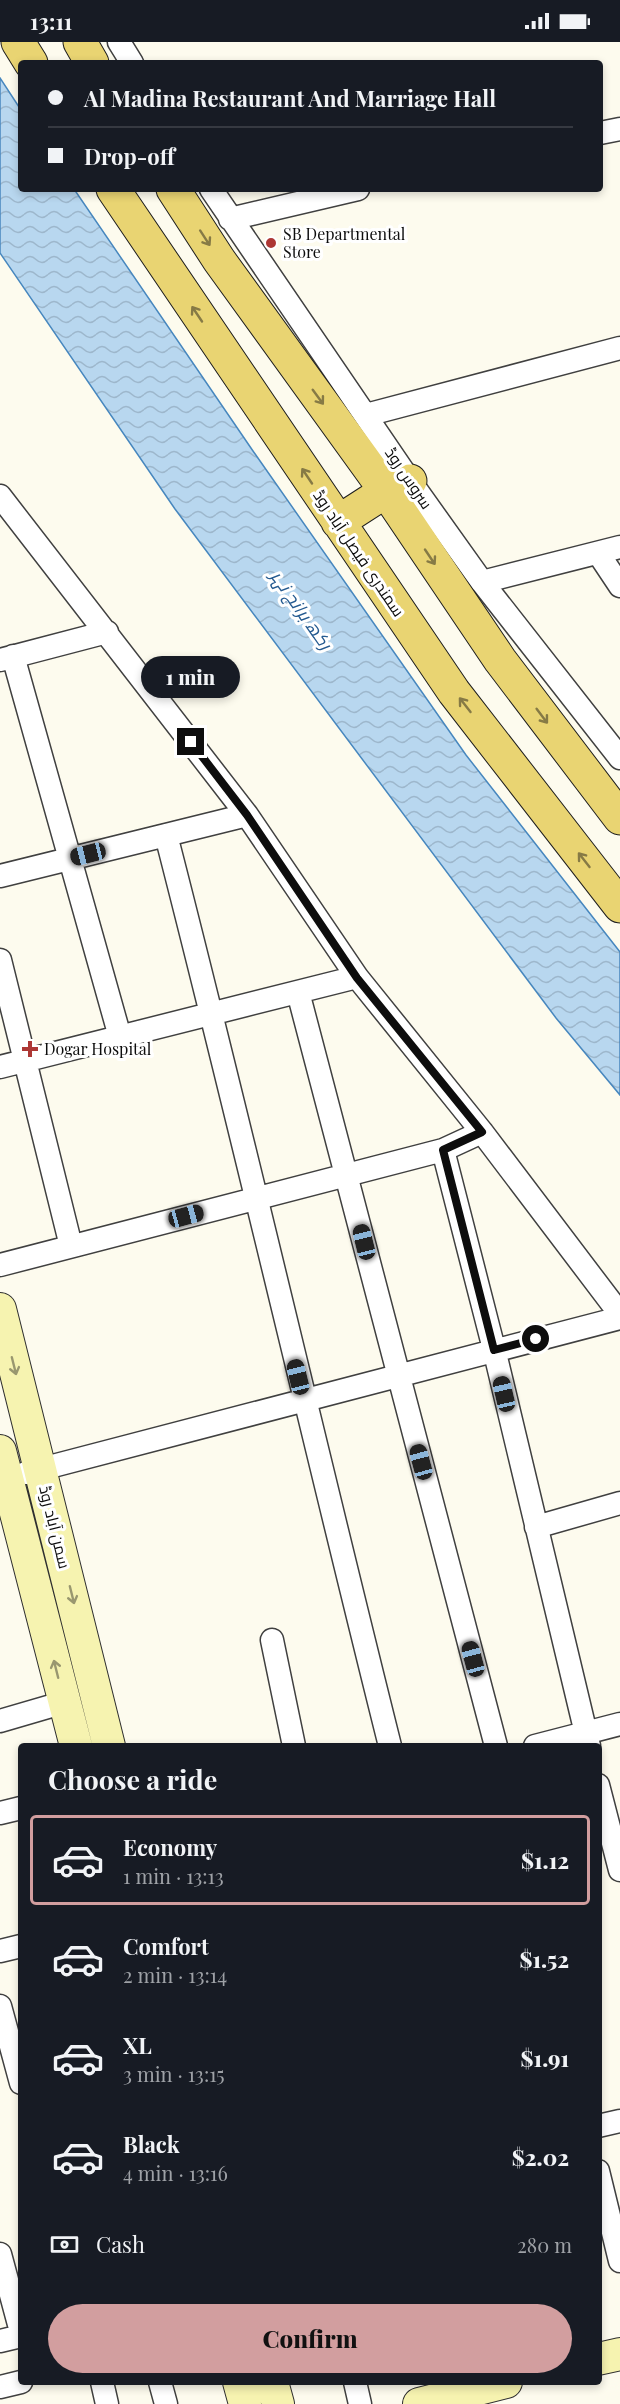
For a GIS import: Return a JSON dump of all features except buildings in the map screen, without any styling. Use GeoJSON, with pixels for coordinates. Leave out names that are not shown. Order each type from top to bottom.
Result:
{"type":"FeatureCollection","features":[{"type":"Feature","properties":{"kind":"main road"},"geometry":{"type":"LineString","coordinates":[[18,42],[29,60]]}},
{"type":"Feature","properties":{"kind":"main road"},"geometry":{"type":"LineString","coordinates":[[80,42],[90,60]]}},
{"type":"Feature","properties":{"kind":"main road","name":"سمندری فیصل آباد روڈ"},"geometry":{"type":"LineString","coordinates":[[115,192],[454,692],[620,906]]}},
{"type":"Feature","properties":{"kind":"main road"},"geometry":{"type":"LineString","coordinates":[[175,192],[219,260],[398,486],[500,660],[620,818]]}},
{"type":"Feature","properties":{"kind":"main road"},"geometry":{"type":"LineString","coordinates":[[338,522],[398,486]]}},
{"type":"Feature","properties":{"kind":"street"},"geometry":{"type":"LineString","coordinates":[[119,42],[130,60]]}},
{"type":"Feature","properties":{"kind":"street"},"geometry":{"type":"LineString","coordinates":[[603,132],[620,129]]}},
{"type":"Feature","properties":{"kind":"street","name":"سروس روڈ"},"geometry":{"type":"LineString","coordinates":[[213,192],[366,415],[398,486],[482,582],[620,758]]}},
{"type":"Feature","properties":{"kind":"street"},"geometry":{"type":"LineString","coordinates":[[230,219],[345,192]]}},
{"type":"Feature","properties":{"kind":"street"},"geometry":{"type":"LineString","coordinates":[[366,415],[620,348]]}},
{"type":"Feature","properties":{"kind":"street"},"geometry":{"type":"LineString","coordinates":[[0,496],[247,815],[357,978],[482,1132],[620,1316],[41,1469],[2,1469]]}},
{"type":"Feature","properties":{"kind":"street"},"geometry":{"type":"LineString","coordinates":[[482,582],[620,547]]}},
{"type":"Feature","properties":{"kind":"street"},"geometry":{"type":"LineString","coordinates":[[598,553],[620,586]]}},
{"type":"Feature","properties":{"kind":"street"},"geometry":{"type":"LineString","coordinates":[[107,632],[6,658],[69,859],[120,1037]]}},
{"type":"Feature","properties":{"kind":"street"},"geometry":{"type":"LineString","coordinates":[[0,876],[247,815]]}},
{"type":"Feature","properties":{"kind":"street"},"geometry":{"type":"LineString","coordinates":[[166,835],[212,1014],[304,1400],[389,1743]]}},
{"type":"Feature","properties":{"kind":"street"},"geometry":{"type":"LineString","coordinates":[[0,960],[71,1246]]}},
{"type":"Feature","properties":{"kind":"street"},"geometry":{"type":"LineString","coordinates":[[0,1066],[357,978]]}},
{"type":"Feature","properties":{"kind":"street"},"geometry":{"type":"LineString","coordinates":[[298,992],[495,1743]]}},
{"type":"Feature","properties":{"kind":"street"},"geometry":{"type":"LineString","coordinates":[[0,1265],[443,1150],[482,1132]]}},
{"type":"Feature","properties":{"kind":"street"},"geometry":{"type":"LineString","coordinates":[[443,1150],[494,1350],[587,1739]]}},
{"type":"Feature","properties":{"kind":"street","name":"سمن آباد روڈ"},"geometry":{"type":"LineString","coordinates":[[0,1309],[108,1743]]}},
{"type":"Feature","properties":{"kind":"street","name":"سمن آباد روڈ"},"geometry":{"type":"LineString","coordinates":[[2,1469],[75,1743]]}},
{"type":"Feature","properties":{"kind":"street"},"geometry":{"type":"LineString","coordinates":[[536,1527],[620,1503]]}},
{"type":"Feature","properties":{"kind":"street"},"geometry":{"type":"LineString","coordinates":[[272,1640],[293,1743]]}},
{"type":"Feature","properties":{"kind":"street"},"geometry":{"type":"LineString","coordinates":[[0,1720],[65,1702]]}},
{"type":"Feature","properties":{"kind":"street"},"geometry":{"type":"LineString","coordinates":[[557,1743],[587,1739],[620,1724]]}},
{"type":"Feature","properties":{"kind":"street"},"geometry":{"type":"LineString","coordinates":[[602,1800],[620,1870]]}},
{"type":"Feature","properties":{"kind":"street"},"geometry":{"type":"LineString","coordinates":[[0,1813],[18,1809]]}},
{"type":"Feature","properties":{"kind":"street"},"geometry":{"type":"LineString","coordinates":[[0,1951],[18,1947]]}},
{"type":"Feature","properties":{"kind":"street"},"geometry":{"type":"LineString","coordinates":[[0,2006],[13,2080]]}},
{"type":"Feature","properties":{"kind":"street"},"geometry":{"type":"LineString","coordinates":[[602,2125],[620,2121]]}},
{"type":"Feature","properties":{"kind":"street"},"geometry":{"type":"LineString","coordinates":[[602,2187],[620,2261]]}},
{"type":"Feature","properties":{"kind":"street"},"geometry":{"type":"LineString","coordinates":[[0,2254],[18,2323]]}},
{"type":"Feature","properties":{"kind":"street"},"geometry":{"type":"LineString","coordinates":[[0,2341],[18,2335]]}},
{"type":"Feature","properties":{"kind":"street"},"geometry":{"type":"LineString","coordinates":[[602,2358],[620,2354]]}},
{"type":"Feature","properties":{"kind":"street"},"geometry":{"type":"LineString","coordinates":[[0,2387],[18,2383]]}},
{"type":"Feature","properties":{"kind":"street"},"geometry":{"type":"LineString","coordinates":[[103,2385],[107,2404]]}},
{"type":"Feature","properties":{"kind":"street"},"geometry":{"type":"LineString","coordinates":[[161,2385],[166,2404]]}},
{"type":"Feature","properties":{"kind":"street"},"geometry":{"type":"LineString","coordinates":[[240,2385],[245,2404]]}},
{"type":"Feature","properties":{"kind":"street"},"geometry":{"type":"LineString","coordinates":[[273,2385],[278,2404]]}},
{"type":"Feature","properties":{"kind":"street"},"geometry":{"type":"LineString","coordinates":[[356,2385],[360,2404]]}},
{"type":"Feature","properties":{"kind":"street"},"geometry":{"type":"LineString","coordinates":[[434,2398],[492,2385]]}},
{"type":"Feature","properties":{"kind":"water","name":"رکھ برانچ نہر"},"geometry":{"type":"Polygon","coordinates":[[[0,78],[18,105],[18,192],[76,192],[253,451],[466,755],[620,952],[620,1095],[556,1018],[175,509],[0,253],[0,78]]]}},
{"type":"Feature","properties":{"kind":"place","name":"SB Departmental Store"},"geometry":{"type":"Point","coordinates":[271,243]}},
{"type":"Feature","properties":{"kind":"place","name":"Dogar Hospital"},"geometry":{"type":"Point","coordinates":[30,1049]}},
{"type":"Feature","properties":{"kind":"route"},"geometry":{"type":"LineString","coordinates":[[191,742],[247,815],[357,978],[482,1132],[443,1150],[494,1350],[536,1339]]}}]}
